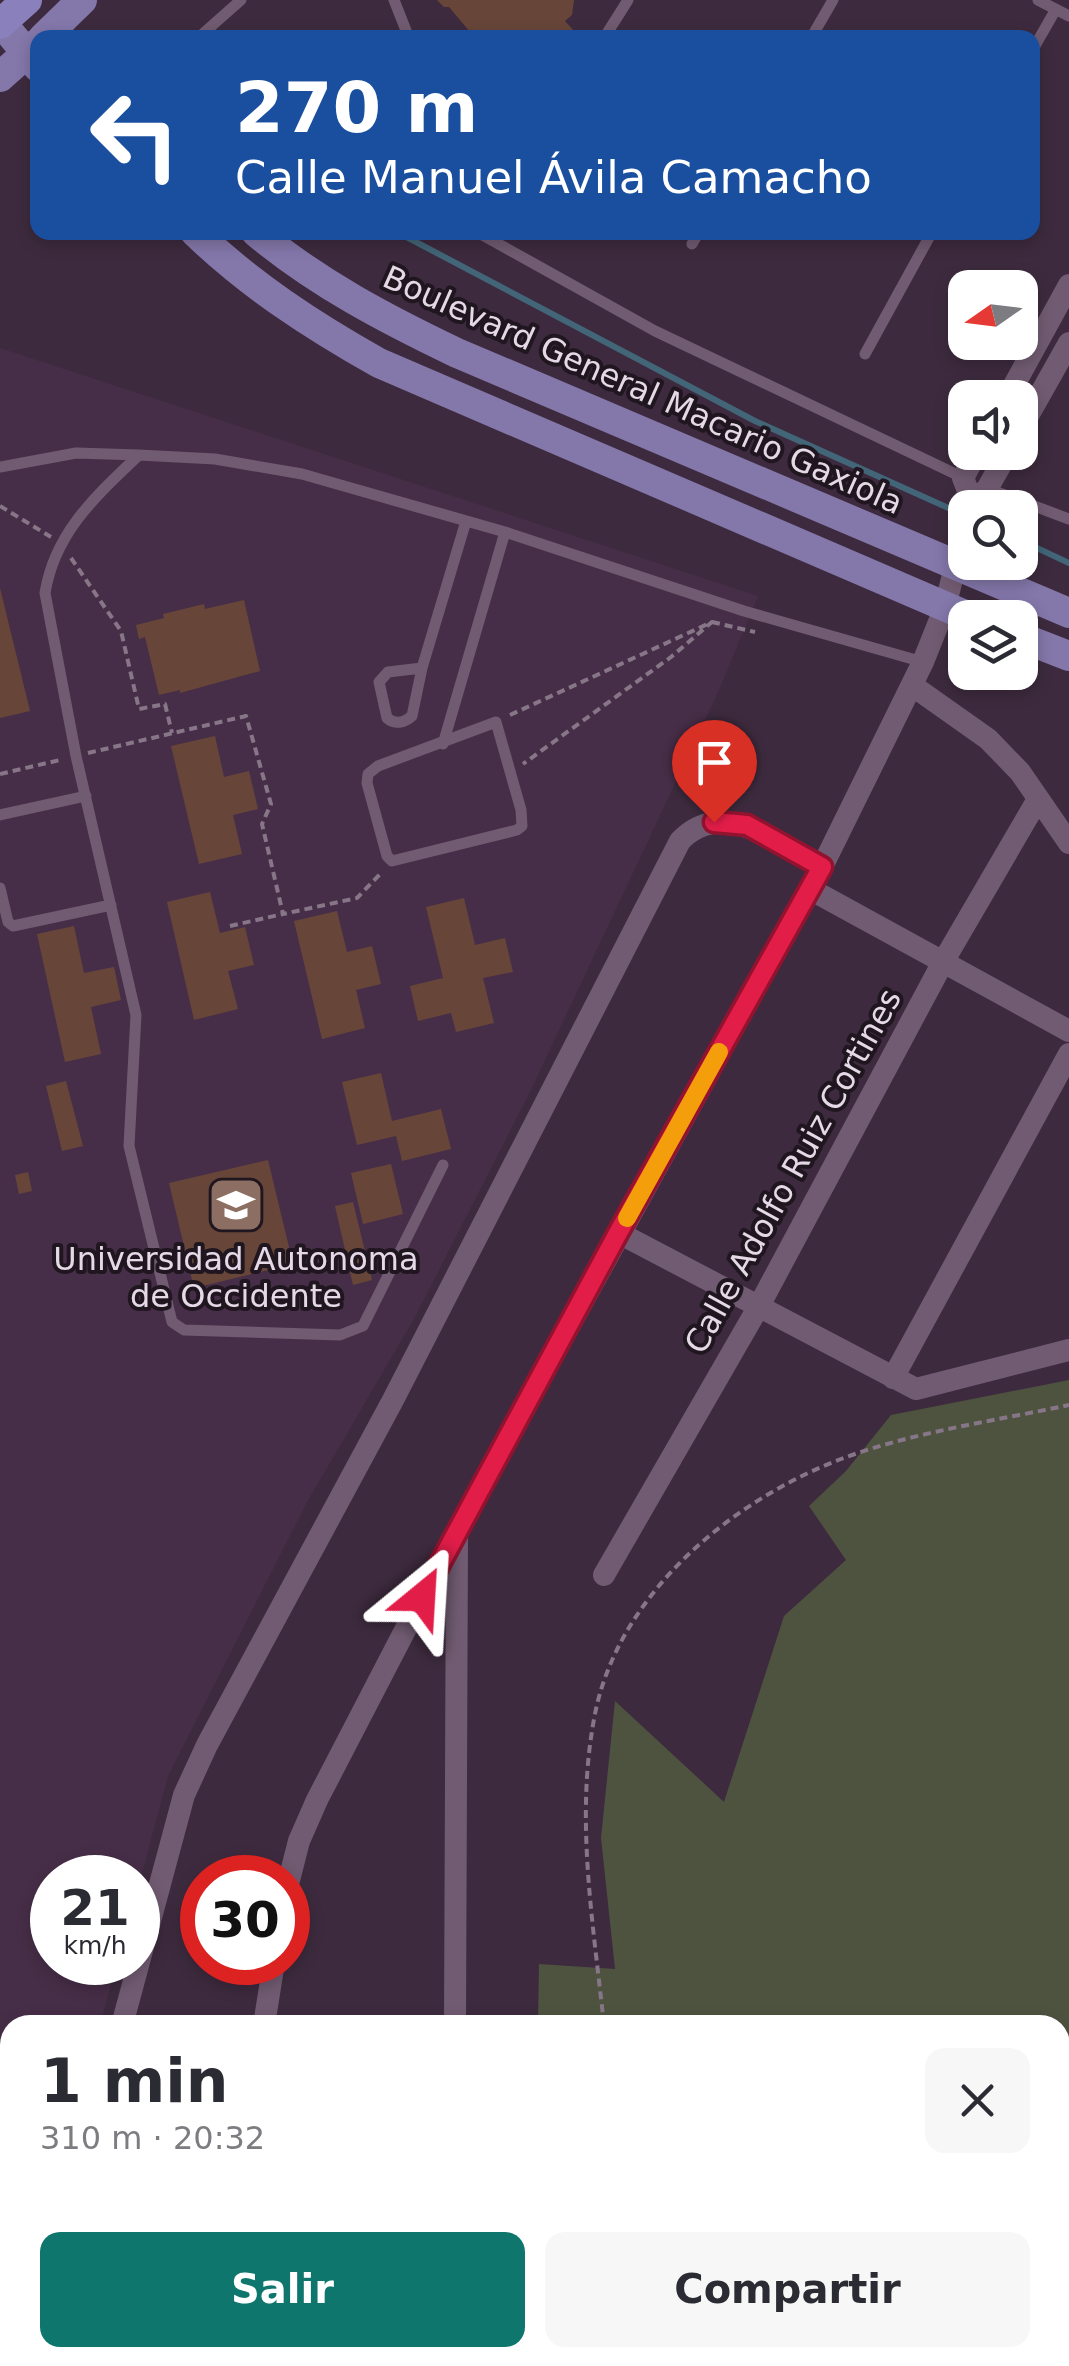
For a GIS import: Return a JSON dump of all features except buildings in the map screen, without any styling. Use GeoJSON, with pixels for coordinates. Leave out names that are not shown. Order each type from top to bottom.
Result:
{"type":"FeatureCollection","features":[{"type":"Feature","properties":{"kind":"highway"},"geometry":{"type":"LineString","coordinates":[[0,23],[28,0]]}},
{"type":"Feature","properties":{"kind":"main road"},"geometry":{"type":"LineString","coordinates":[[28,0],[39,30]]}},
{"type":"Feature","properties":{"kind":"main road"},"geometry":{"type":"LineString","coordinates":[[56,30],[82,0]]}},
{"type":"Feature","properties":{"kind":"main road"},"geometry":{"type":"LineString","coordinates":[[0,23],[30,37]]}},
{"type":"Feature","properties":{"kind":"main road"},"geometry":{"type":"LineString","coordinates":[[0,78],[30,55]]}},
{"type":"Feature","properties":{"kind":"main road"},"geometry":{"type":"LineString","coordinates":[[204,240],[312,326],[379,363],[948,608]]}},
{"type":"Feature","properties":{"kind":"main road","name":"Boulevard General Macario Gaxiola"},"geometry":{"type":"LineString","coordinates":[[267,240],[326,284],[388,320],[458,353],[948,540]]}},
{"type":"Feature","properties":{"kind":"main road","name":"Boulevard General Macario Gaxiola"},"geometry":{"type":"LineString","coordinates":[[1015,580],[1069,614]]}},
{"type":"Feature","properties":{"kind":"main road"},"geometry":{"type":"LineString","coordinates":[[1038,644],[1069,656]]}},
{"type":"Feature","properties":{"kind":"street"},"geometry":{"type":"LineString","coordinates":[[1017,380],[1069,284]]}},
{"type":"Feature","properties":{"kind":"street"},"geometry":{"type":"LineString","coordinates":[[1038,398],[1069,343]]}},
{"type":"Feature","properties":{"kind":"street"},"geometry":{"type":"LineString","coordinates":[[967,470],[963,478],[971,490]]}},
{"type":"Feature","properties":{"kind":"street"},"geometry":{"type":"LineString","coordinates":[[295,1855],[316,1800],[457,1530],[822,867],[923,662],[948,626]]}},
{"type":"Feature","properties":{"kind":"street"},"geometry":{"type":"LineString","coordinates":[[913,686],[988,739],[1020,772],[1069,843]]}},
{"type":"Feature","properties":{"kind":"street","name":"Calle Adolfo Ruiz Cortines"},"geometry":{"type":"LineString","coordinates":[[604,1574],[760,1306],[943,962],[1038,798]]}},
{"type":"Feature","properties":{"kind":"street"},"geometry":{"type":"LineString","coordinates":[[125,2015],[184,1795],[207,1745],[393,1400],[680,841],[703,824],[747,825],[822,867]]}},
{"type":"Feature","properties":{"kind":"street"},"geometry":{"type":"LineString","coordinates":[[810,889],[1069,1032]]}},
{"type":"Feature","properties":{"kind":"street"},"geometry":{"type":"LineString","coordinates":[[893,1378],[1069,1054]]}},
{"type":"Feature","properties":{"kind":"street"},"geometry":{"type":"LineString","coordinates":[[618,1233],[893,1378],[922,1388],[1069,1350]]}},
{"type":"Feature","properties":{"kind":"street"},"geometry":{"type":"LineString","coordinates":[[455,2015],[457,1530]]}},
{"type":"Feature","properties":{"kind":"street"},"geometry":{"type":"LineString","coordinates":[[266,2015],[270,1985]]}},
{"type":"Feature","properties":{"kind":"lane"},"geometry":{"type":"LineString","coordinates":[[207,30],[240,0]]}},
{"type":"Feature","properties":{"kind":"lane"},"geometry":{"type":"LineString","coordinates":[[394,0],[406,30]]}},
{"type":"Feature","properties":{"kind":"lane"},"geometry":{"type":"LineString","coordinates":[[609,30],[628,0]]}},
{"type":"Feature","properties":{"kind":"lane"},"geometry":{"type":"LineString","coordinates":[[816,30],[833,0]]}},
{"type":"Feature","properties":{"kind":"lane"},"geometry":{"type":"LineString","coordinates":[[1038,0],[1069,16]]}},
{"type":"Feature","properties":{"kind":"lane"},"geometry":{"type":"LineString","coordinates":[[1040,37],[1056,8]]}},
{"type":"Feature","properties":{"kind":"lane"},"geometry":{"type":"LineString","coordinates":[[492,240],[655,330],[963,478]]}},
{"type":"Feature","properties":{"kind":"lane"},"geometry":{"type":"LineString","coordinates":[[865,354],[928,240]]}},
{"type":"Feature","properties":{"kind":"lane"},"geometry":{"type":"LineString","coordinates":[[0,467],[76,454],[139,455],[258,465],[302,474],[505,532],[744,611],[923,662]]}},
{"type":"Feature","properties":{"kind":"lane"},"geometry":{"type":"LineString","coordinates":[[139,455],[82,510],[61,543],[45,593],[76,756],[136,1015],[138,1037],[130,1125],[132,1168],[169,1314],[178,1327],[340,1335],[363,1326],[442,1165]]}},
{"type":"Feature","properties":{"kind":"lane"},"geometry":{"type":"LineString","coordinates":[[1038,512],[1069,519]]}},
{"type":"Feature","properties":{"kind":"lane"},"geometry":{"type":"LineString","coordinates":[[422,668],[388,672],[380,682],[386,718],[398,723],[412,716],[422,668],[466,521]]}},
{"type":"Feature","properties":{"kind":"lane"},"geometry":{"type":"LineString","coordinates":[[442,744],[505,532]]}},
{"type":"Feature","properties":{"kind":"lane"},"geometry":{"type":"LineString","coordinates":[[496,722],[522,826],[392,861],[387,856],[368,774],[378,766],[496,722]]}},
{"type":"Feature","properties":{"kind":"lane"},"geometry":{"type":"LineString","coordinates":[[0,815],[86,796]]}},
{"type":"Feature","properties":{"kind":"lane"},"geometry":{"type":"LineString","coordinates":[[0,888],[8,922],[14,926],[111,905]]}},
{"type":"Feature","properties":{"kind":"path"},"geometry":{"type":"LineString","coordinates":[[0,506],[61,543],[121,631],[139,709],[164,704],[172,733]]}},
{"type":"Feature","properties":{"kind":"path"},"geometry":{"type":"LineString","coordinates":[[496,722],[712,622],[671,657],[511,773]]}},
{"type":"Feature","properties":{"kind":"path"},"geometry":{"type":"LineString","coordinates":[[0,774],[246,716],[270,804],[262,824],[283,914]]}},
{"type":"Feature","properties":{"kind":"path"},"geometry":{"type":"LineString","coordinates":[[230,926],[358,898],[392,861]]}},
{"type":"Feature","properties":{"kind":"path"},"geometry":{"type":"LineString","coordinates":[[603,2015],[586,1867],[587,1790],[596,1708],[619,1644],[650,1596],[695,1548],[772,1491],[842,1459],[941,1432],[1069,1405]]}},
{"type":"Feature","properties":{"kind":"shaded area","name":"Universidad Autonoma de Occidente"},"geometry":{"type":"Polygon","coordinates":[[[0,348],[758,596],[719,690],[530,1092],[415,1317],[306,1504],[168,1776],[147,1855],[30,1855],[30,1985],[111,1985],[103,2015],[0,2015],[0,348]]]}},
{"type":"Feature","properties":{"kind":"green space"},"geometry":{"type":"Polygon","coordinates":[[[1069,1380],[1069,2015],[538,2015],[539,1964],[615,1969],[601,1838],[615,1701],[724,1802],[784,1616],[846,1560],[809,1506],[846,1471],[891,1415],[1069,1380]]]}},
{"type":"Feature","properties":{"kind":"waterway"},"geometry":{"type":"LineString","coordinates":[[412,240],[755,421],[948,508]]}},
{"type":"Feature","properties":{"kind":"waterway"},"geometry":{"type":"LineString","coordinates":[[1038,548],[1069,563]]}},
{"type":"Feature","properties":{"kind":"slow traffic"},"geometry":{"type":"LineString","coordinates":[[627,1218],[719,1052]]}},
{"type":"Feature","properties":{"kind":"place","name":"Universidad Autonoma de Occidente"},"geometry":{"type":"Point","coordinates":[236,1205]}},
{"type":"Feature","properties":{"kind":"route"},"geometry":{"type":"LineString","coordinates":[[422,1597],[618,1233],[822,867],[747,825],[714,822]]}}]}
